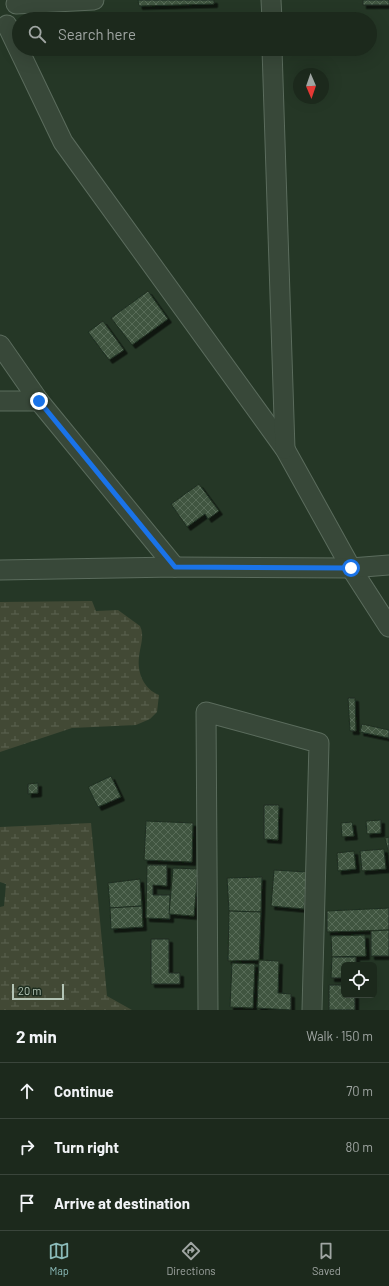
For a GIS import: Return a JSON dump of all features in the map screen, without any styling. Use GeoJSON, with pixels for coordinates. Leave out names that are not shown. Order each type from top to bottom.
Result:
{"type":"FeatureCollection","features":[{"type":"Feature","properties":{"kind":"street"},"geometry":{"type":"LineString","coordinates":[[15,12],[16,2],[94,0]]}},
{"type":"Feature","properties":{"kind":"street"},"geometry":{"type":"LineString","coordinates":[[271,0],[272,12]]}},
{"type":"Feature","properties":{"kind":"street"},"geometry":{"type":"LineString","coordinates":[[12,18],[4,28],[12,43]]}},
{"type":"Feature","properties":{"kind":"street"},"geometry":{"type":"LineString","coordinates":[[18,56],[63,142],[285,449],[351,568],[389,627]]}},
{"type":"Feature","properties":{"kind":"street"},"geometry":{"type":"LineString","coordinates":[[272,56],[285,449]]}},
{"type":"Feature","properties":{"kind":"street"},"geometry":{"type":"LineString","coordinates":[[0,346],[39,401],[175,567]]}},
{"type":"Feature","properties":{"kind":"street"},"geometry":{"type":"LineString","coordinates":[[0,401],[39,401]]}},
{"type":"Feature","properties":{"kind":"street"},"geometry":{"type":"LineString","coordinates":[[0,570],[175,567],[351,568],[389,565]]}},
{"type":"Feature","properties":{"kind":"street"},"geometry":{"type":"LineString","coordinates":[[208,1010],[206,712],[319,743],[312,1010]]}},
{"type":"Feature","properties":{"kind":"green space"},"geometry":{"type":"Polygon","coordinates":[[[92,601],[96,611],[118,610],[140,626],[142,637],[139,669],[143,680],[149,689],[159,695],[157,712],[150,719],[136,725],[72,728],[0,752],[0,602],[92,601]]]}},
{"type":"Feature","properties":{"kind":"green space"},"geometry":{"type":"Polygon","coordinates":[[[91,823],[107,996],[132,1010],[0,1010],[0,907],[4,906],[6,884],[0,882],[0,827],[91,823]]]}},
{"type":"Feature","properties":{"kind":"building"},"geometry":{"type":"Polygon","coordinates":[[[138,0],[214,0],[214,4],[139,6],[138,0]]]}},
{"type":"Feature","properties":{"kind":"building"},"geometry":{"type":"Polygon","coordinates":[[[363,0],[389,0],[389,5],[363,5],[363,0]]]}},
{"type":"Feature","properties":{"kind":"building"},"geometry":{"type":"Polygon","coordinates":[[[148,291],[168,319],[132,345],[111,318],[148,291]]]}},
{"type":"Feature","properties":{"kind":"building"},"geometry":{"type":"Polygon","coordinates":[[[103,321],[124,350],[109,360],[88,332],[103,321]]]}},
{"type":"Feature","properties":{"kind":"building"},"geometry":{"type":"Polygon","coordinates":[[[199,484],[219,511],[208,519],[205,514],[187,527],[171,504],[199,484]]]}},
{"type":"Feature","properties":{"kind":"building"},"geometry":{"type":"Polygon","coordinates":[[[348,698],[355,698],[356,731],[350,731],[348,698]]]}},
{"type":"Feature","properties":{"kind":"building"},"geometry":{"type":"Polygon","coordinates":[[[362,724],[389,730],[389,738],[360,732],[362,724]]]}},
{"type":"Feature","properties":{"kind":"building"},"geometry":{"type":"Polygon","coordinates":[[[111,776],[121,797],[98,807],[88,787],[111,776]]]}},
{"type":"Feature","properties":{"kind":"building"},"geometry":{"type":"Polygon","coordinates":[[[38,783],[38,793],[28,794],[28,784],[38,783]]]}},
{"type":"Feature","properties":{"kind":"building"},"geometry":{"type":"Polygon","coordinates":[[[264,805],[279,805],[278,840],[264,839],[264,805]]]}},
{"type":"Feature","properties":{"kind":"building"},"geometry":{"type":"Polygon","coordinates":[[[381,820],[381,833],[367,834],[366,821],[381,820]]]}},
{"type":"Feature","properties":{"kind":"building"},"geometry":{"type":"Polygon","coordinates":[[[146,821],[193,823],[192,862],[144,860],[146,821]]]}},
{"type":"Feature","properties":{"kind":"building"},"geometry":{"type":"Polygon","coordinates":[[[352,822],[354,836],[342,837],[341,823],[352,822]]]}},
{"type":"Feature","properties":{"kind":"building"},"geometry":{"type":"Polygon","coordinates":[[[389,837],[389,855],[385,838],[389,837]]]}},
{"type":"Feature","properties":{"kind":"building"},"geometry":{"type":"Polygon","coordinates":[[[384,849],[386,869],[362,871],[360,851],[384,849]]]}},
{"type":"Feature","properties":{"kind":"building"},"geometry":{"type":"Polygon","coordinates":[[[354,851],[356,869],[338,871],[337,853],[354,851]]]}},
{"type":"Feature","properties":{"kind":"building"},"geometry":{"type":"Polygon","coordinates":[[[147,865],[167,865],[167,886],[153,885],[153,895],[170,895],[170,919],[146,918],[147,865]]]}},
{"type":"Feature","properties":{"kind":"building"},"geometry":{"type":"Polygon","coordinates":[[[173,868],[198,869],[194,916],[169,914],[173,868]]]}},
{"type":"Feature","properties":{"kind":"building"},"geometry":{"type":"Polygon","coordinates":[[[274,870],[307,872],[304,909],[271,906],[274,870]]]}},
{"type":"Feature","properties":{"kind":"building"},"geometry":{"type":"Polygon","coordinates":[[[262,877],[261,912],[229,911],[227,878],[262,877]]]}},
{"type":"Feature","properties":{"kind":"building"},"geometry":{"type":"Polygon","coordinates":[[[140,879],[142,906],[110,908],[108,883],[140,879]]]}},
{"type":"Feature","properties":{"kind":"building"},"geometry":{"type":"Polygon","coordinates":[[[142,906],[143,927],[111,929],[110,908],[142,906]]]}},
{"type":"Feature","properties":{"kind":"building"},"geometry":{"type":"Polygon","coordinates":[[[389,908],[389,930],[327,932],[327,911],[389,908]]]}},
{"type":"Feature","properties":{"kind":"building"},"geometry":{"type":"Polygon","coordinates":[[[229,911],[261,912],[259,960],[228,961],[229,911]]]}},
{"type":"Feature","properties":{"kind":"building"},"geometry":{"type":"Polygon","coordinates":[[[389,930],[389,956],[371,956],[371,931],[389,930]]]}},
{"type":"Feature","properties":{"kind":"building"},"geometry":{"type":"Polygon","coordinates":[[[365,935],[366,956],[332,957],[331,936],[365,935]]]}},
{"type":"Feature","properties":{"kind":"building"},"geometry":{"type":"Polygon","coordinates":[[[151,939],[169,939],[169,973],[180,973],[180,984],[151,984],[151,939]]]}},
{"type":"Feature","properties":{"kind":"building"},"geometry":{"type":"Polygon","coordinates":[[[332,957],[356,957],[356,962],[341,962],[341,978],[331,978],[332,957]]]}},
{"type":"Feature","properties":{"kind":"building"},"geometry":{"type":"Polygon","coordinates":[[[259,960],[279,961],[278,993],[291,994],[291,1010],[257,1008],[259,960]]]}},
{"type":"Feature","properties":{"kind":"building"},"geometry":{"type":"Polygon","coordinates":[[[232,963],[255,964],[253,1008],[230,1007],[232,963]]]}},
{"type":"Feature","properties":{"kind":"building"},"geometry":{"type":"Polygon","coordinates":[[[329,985],[341,985],[341,998],[355,998],[355,1010],[329,1010],[329,985]]]}},
{"type":"Feature","properties":{"kind":"route"},"geometry":{"type":"LineString","coordinates":[[39,401],[175,567],[351,568]]}}]}
